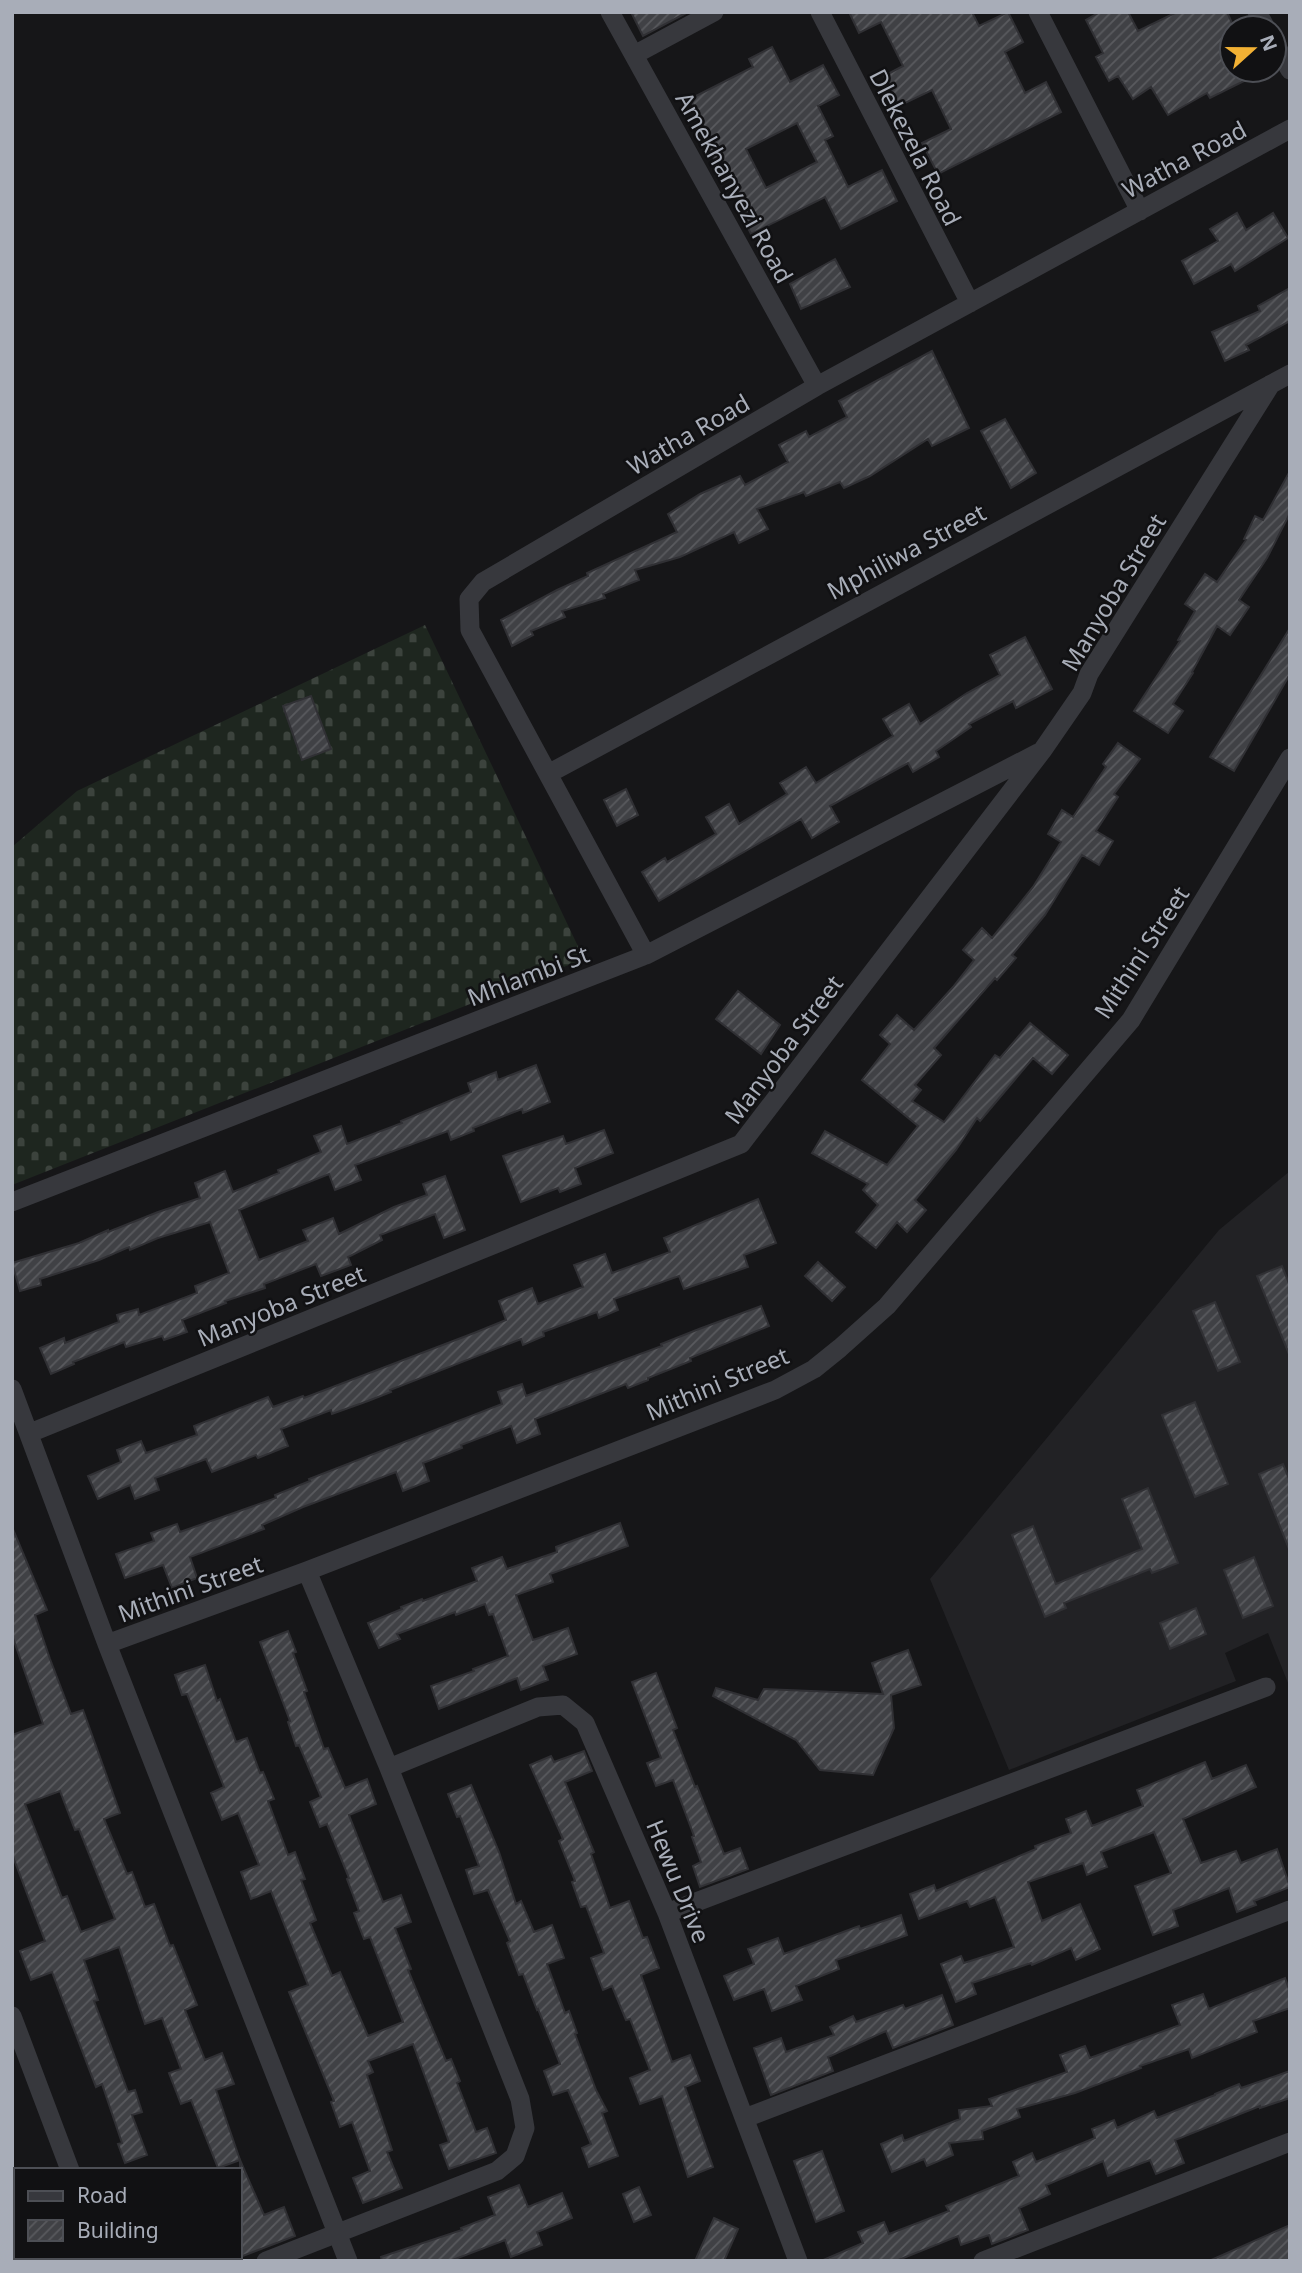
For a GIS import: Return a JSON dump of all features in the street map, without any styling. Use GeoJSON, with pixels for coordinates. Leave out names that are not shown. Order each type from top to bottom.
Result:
{"type":"FeatureCollection","features":[{"type":"Feature","properties":{"kind":"street","name":"Amekhanyezi Road"},"geometry":{"type":"LineString","coordinates":[[610,12],[817,386]]}},
{"type":"Feature","properties":{"kind":"street"},"geometry":{"type":"LineString","coordinates":[[634,55],[713,12]]}},
{"type":"Feature","properties":{"kind":"street","name":"Dlekezela Road"},"geometry":{"type":"LineString","coordinates":[[820,12],[970,303]]}},
{"type":"Feature","properties":{"kind":"street"},"geometry":{"type":"LineString","coordinates":[[1038,12],[1140,211]]}},
{"type":"Feature","properties":{"kind":"street","name":"Watha Road"},"geometry":{"type":"LineString","coordinates":[[646,955],[470,630],[469,599],[483,582],[817,386],[1290,129]]}},
{"type":"Feature","properties":{"kind":"street","name":"Mphiliwa Street"},"geometry":{"type":"LineString","coordinates":[[548,774],[1290,374]]}},
{"type":"Feature","properties":{"kind":"street","name":"Manyoba Street"},"geometry":{"type":"LineString","coordinates":[[30,1433],[741,1144],[1042,751],[1082,693],[1089,674],[1271,384]]}},
{"type":"Feature","properties":{"kind":"street","name":"Mhlambi St"},"geometry":{"type":"LineString","coordinates":[[12,1202],[646,955],[1042,751]]}},
{"type":"Feature","properties":{"kind":"street","name":"Mithini Street"},"geometry":{"type":"LineString","coordinates":[[107,1644],[307,1571],[775,1390],[814,1369],[887,1306],[1131,1020],[1290,758]]}},
{"type":"Feature","properties":{"kind":"street"},"geometry":{"type":"LineString","coordinates":[[12,1389],[107,1644],[348,2261]]}},
{"type":"Feature","properties":{"kind":"street"},"geometry":{"type":"LineString","coordinates":[[266,2261],[497,2171],[515,2156],[525,2128],[520,2099],[389,1768],[307,1571]]}},
{"type":"Feature","properties":{"kind":"street"},"geometry":{"type":"LineString","coordinates":[[667,1913],[1266,1687]]}},
{"type":"Feature","properties":{"kind":"street","name":"Hewu Drive"},"geometry":{"type":"LineString","coordinates":[[389,1768],[538,1707],[563,1705],[585,1723],[667,1913],[798,2261]]}},
{"type":"Feature","properties":{"kind":"street"},"geometry":{"type":"LineString","coordinates":[[745,2118],[1290,1910]]}},
{"type":"Feature","properties":{"kind":"street"},"geometry":{"type":"LineString","coordinates":[[12,2015],[69,2168]]}},
{"type":"Feature","properties":{"kind":"street"},"geometry":{"type":"LineString","coordinates":[[983,2261],[1290,2142]]}},
{"type":"Feature","properties":{"kind":"shaded area"},"geometry":{"type":"Polygon","coordinates":[[[1290,1171],[1290,1688],[1268,1633],[1225,1653],[1236,1681],[1009,1770],[930,1579],[1219,1230],[1290,1171]]]}},
{"type":"Feature","properties":{"kind":"green space"},"geometry":{"type":"Polygon","coordinates":[[[425,625],[584,959],[12,1185],[12,847],[77,791],[425,625]]]}},
{"type":"Feature","properties":{"kind":"building"},"geometry":{"type":"Polygon","coordinates":[[[631,12],[688,12],[643,36],[631,12]]]}},
{"type":"Feature","properties":{"kind":"building"},"geometry":{"type":"Polygon","coordinates":[[[849,12],[972,12],[979,26],[1008,12],[1023,42],[1005,52],[1025,93],[1046,82],[1061,112],[938,174],[922,143],[951,129],[932,90],[899,106],[884,76],[903,66],[881,22],[859,33],[849,12]]]}},
{"type":"Feature","properties":{"kind":"building"},"geometry":{"type":"Polygon","coordinates":[[[1100,12],[1128,12],[1138,31],[1177,12],[1227,12],[1228,14],[1218,14],[1218,84],[1238,84],[1210,98],[1207,93],[1168,115],[1151,87],[1133,99],[1118,76],[1109,81],[1096,57],[1103,53],[1086,20],[1100,12]]]}},
{"type":"Feature","properties":{"kind":"building"},"geometry":{"type":"Polygon","coordinates":[[[772,47],[790,82],[823,65],[839,95],[818,106],[833,136],[825,140],[848,187],[882,170],[897,201],[841,229],[825,197],[751,234],[736,204],[742,201],[722,160],[716,163],[701,133],[706,131],[690,99],[753,67],[749,59],[772,47]],[[797,123],[746,149],[766,188],[817,162],[797,123]]]}},
{"type":"Feature","properties":{"kind":"building"},"geometry":{"type":"Polygon","coordinates":[[[1237,213],[1246,230],[1273,213],[1288,238],[1235,271],[1231,264],[1194,284],[1182,261],[1218,241],[1210,229],[1237,213]]]}},
{"type":"Feature","properties":{"kind":"building"},"geometry":{"type":"Polygon","coordinates":[[[835,259],[850,287],[801,309],[790,284],[835,259]]]}},
{"type":"Feature","properties":{"kind":"building"},"geometry":{"type":"Polygon","coordinates":[[[1290,288],[1290,321],[1246,345],[1249,350],[1225,361],[1212,332],[1260,311],[1258,306],[1290,288]]]}},
{"type":"Feature","properties":{"kind":"building"},"geometry":{"type":"Polygon","coordinates":[[[932,351],[969,428],[932,446],[928,439],[870,476],[844,488],[840,482],[806,496],[804,492],[757,509],[768,529],[739,543],[734,532],[680,557],[635,570],[639,580],[603,594],[605,598],[562,611],[565,617],[531,631],[533,635],[512,646],[501,620],[588,576],[587,573],[677,532],[668,514],[700,494],[740,476],[745,485],[788,462],[779,445],[806,431],[809,437],[847,417],[839,401],[932,351]]]}},
{"type":"Feature","properties":{"kind":"building"},"geometry":{"type":"Polygon","coordinates":[[[1005,419],[1036,473],[1011,488],[981,431],[1005,419]]]}},
{"type":"Feature","properties":{"kind":"building"},"geometry":{"type":"Polygon","coordinates":[[[1290,471],[1290,513],[1267,558],[1239,600],[1249,607],[1230,635],[1217,626],[1193,673],[1173,704],[1183,711],[1168,733],[1134,711],[1180,641],[1178,640],[1195,611],[1185,604],[1205,574],[1217,582],[1246,540],[1244,539],[1255,516],[1263,520],[1290,471]]]}},
{"type":"Feature","properties":{"kind":"building"},"geometry":{"type":"Polygon","coordinates":[[[1290,628],[1290,674],[1234,771],[1210,757],[1290,628]]]}},
{"type":"Feature","properties":{"kind":"building"},"geometry":{"type":"Polygon","coordinates":[[[1025,637],[1052,689],[1016,708],[1013,701],[969,724],[971,727],[936,751],[939,757],[913,772],[908,763],[830,806],[839,822],[812,838],[801,819],[659,901],[642,872],[665,858],[667,862],[716,834],[706,817],[729,804],[739,824],[787,794],[780,783],[806,767],[816,783],[893,736],[883,719],[909,704],[920,724],[1000,675],[990,655],[1025,637]]]}},
{"type":"Feature","properties":{"kind":"building"},"geometry":{"type":"Polygon","coordinates":[[[311,696],[331,749],[302,760],[283,706],[311,696]]]}},
{"type":"Feature","properties":{"kind":"building"},"geometry":{"type":"Polygon","coordinates":[[[1118,743],[1140,759],[1114,794],[1118,797],[1096,831],[1113,841],[1099,865],[1082,855],[1045,915],[1012,955],[1016,958],[934,1048],[941,1055],[915,1085],[921,1090],[912,1101],[944,1122],[995,1055],[1000,1058],[1030,1023],[1068,1055],[1052,1074],[1033,1058],[980,1121],[977,1118],[956,1150],[915,1200],[926,1210],[907,1232],[897,1222],[876,1248],[856,1232],[878,1205],[863,1190],[868,1184],[812,1153],[825,1131],[887,1165],[918,1126],[862,1080],[890,1044],[880,1035],[897,1015],[914,1030],[953,987],[974,960],[963,950],[982,928],[992,938],[1033,887],[1061,842],[1048,834],[1062,810],[1073,817],[1106,767],[1103,764],[1118,743]]]}},
{"type":"Feature","properties":{"kind":"building"},"geometry":{"type":"Polygon","coordinates":[[[626,789],[638,815],[617,826],[604,800],[626,789]]]}},
{"type":"Feature","properties":{"kind":"building"},"geometry":{"type":"Polygon","coordinates":[[[738,991],[780,1025],[761,1054],[716,1019],[738,991]]]}},
{"type":"Feature","properties":{"kind":"building"},"geometry":{"type":"Polygon","coordinates":[[[536,1065],[550,1102],[523,1113],[522,1109],[473,1128],[474,1131],[451,1140],[448,1131],[355,1165],[361,1180],[335,1190],[329,1174],[239,1210],[259,1260],[308,1241],[303,1230],[333,1218],[339,1234],[394,1207],[427,1195],[423,1184],[445,1176],[465,1230],[444,1238],[435,1214],[380,1235],[382,1240],[348,1257],[351,1265],[321,1276],[316,1264],[264,1284],[265,1288],[225,1301],[226,1303],[182,1320],[187,1332],[164,1340],[162,1336],[126,1347],[124,1342],[73,1362],[74,1364],[51,1374],[40,1348],[64,1338],[65,1343],[119,1322],[117,1315],[138,1309],[139,1315],[197,1293],[195,1286],[229,1273],[210,1222],[40,1279],[41,1285],[20,1291],[12,1263],[79,1243],[200,1198],[195,1183],[225,1171],[233,1192],[279,1173],[278,1170],[321,1152],[314,1136],[341,1126],[347,1144],[471,1092],[468,1083],[496,1072],[498,1080],[536,1065]]]}},
{"type":"Feature","properties":{"kind":"building"},"geometry":{"type":"Polygon","coordinates":[[[604,1130],[613,1153],[575,1168],[581,1184],[560,1192],[558,1188],[521,1202],[503,1156],[563,1136],[566,1144],[604,1130]]]}},
{"type":"Feature","properties":{"kind":"building"},"geometry":{"type":"Polygon","coordinates":[[[758,1199],[776,1243],[744,1255],[748,1267],[684,1289],[679,1276],[614,1299],[618,1310],[599,1318],[597,1312],[543,1332],[544,1336],[523,1345],[521,1339],[368,1401],[332,1414],[331,1410],[281,1429],[288,1446],[258,1458],[256,1455],[212,1472],[206,1459],[155,1478],[159,1490],[135,1499],[130,1485],[98,1499],[88,1476],[121,1462],[117,1450],[141,1441],[146,1453],[197,1435],[194,1426],[268,1397],[273,1407],[303,1396],[304,1398],[506,1320],[499,1301],[532,1288],[538,1304],[583,1287],[574,1265],[605,1254],[612,1273],[670,1252],[664,1238],[758,1199]]]}},
{"type":"Feature","properties":{"kind":"building"},"geometry":{"type":"Polygon","coordinates":[[[818,1262],[845,1287],[832,1301],[805,1276],[818,1262]]]}},
{"type":"Feature","properties":{"kind":"building"},"geometry":{"type":"Polygon","coordinates":[[[1282,1266],[1290,1286],[1289,1354],[1257,1276],[1282,1266]]]}},
{"type":"Feature","properties":{"kind":"building"},"geometry":{"type":"Polygon","coordinates":[[[1215,1302],[1240,1362],[1218,1371],[1193,1311],[1215,1302]]]}},
{"type":"Feature","properties":{"kind":"building"},"geometry":{"type":"Polygon","coordinates":[[[761,1306],[769,1326],[690,1358],[691,1361],[628,1388],[626,1384],[535,1419],[540,1434],[517,1443],[511,1426],[423,1463],[429,1481],[403,1491],[396,1472],[303,1507],[262,1525],[264,1529],[190,1557],[197,1578],[172,1588],[163,1565],[125,1578],[116,1554],[154,1541],[151,1533],[177,1524],[180,1532],[276,1498],[275,1495],[310,1481],[309,1479],[502,1404],[498,1392],[522,1384],[526,1396],[761,1306]]]}},
{"type":"Feature","properties":{"kind":"building"},"geometry":{"type":"Polygon","coordinates":[[[1195,1402],[1228,1484],[1195,1497],[1162,1415],[1195,1402]]]}},
{"type":"Feature","properties":{"kind":"building"},"geometry":{"type":"Polygon","coordinates":[[[1283,1464],[1290,1481],[1289,1549],[1259,1474],[1283,1464]]]}},
{"type":"Feature","properties":{"kind":"building"},"geometry":{"type":"Polygon","coordinates":[[[1148,1488],[1178,1563],[1152,1573],[1150,1569],[1064,1603],[1066,1608],[1045,1617],[1012,1535],[1033,1526],[1056,1584],[1142,1549],[1122,1499],[1148,1488]]]}},
{"type":"Feature","properties":{"kind":"building"},"geometry":{"type":"Polygon","coordinates":[[[620,1523],[628,1546],[550,1574],[553,1582],[516,1595],[533,1640],[568,1628],[577,1654],[543,1666],[548,1680],[521,1690],[517,1678],[439,1709],[431,1686],[508,1656],[493,1614],[489,1615],[485,1604],[456,1615],[455,1612],[397,1634],[400,1639],[379,1648],[368,1623],[402,1609],[401,1607],[477,1581],[472,1568],[502,1557],[507,1569],[557,1552],[556,1547],[620,1523]]]}},
{"type":"Feature","properties":{"kind":"building"},"geometry":{"type":"Polygon","coordinates":[[[12,1527],[47,1610],[35,1615],[50,1659],[71,1714],[83,1710],[120,1813],[104,1819],[127,1874],[132,1872],[145,1907],[154,1904],[170,1946],[173,1945],[197,2005],[185,2010],[205,2060],[222,2053],[234,2084],[216,2090],[240,2160],[218,2168],[191,2100],[181,2104],[169,2073],[181,2069],[162,2018],[145,2024],[119,1947],[84,1960],[98,2000],[94,2001],[128,2092],[135,2090],[142,2112],[132,2115],[147,2155],[125,2163],[118,2144],[122,2143],[102,2084],[96,2087],[52,1972],[31,1980],[20,1951],[45,1941],[12,1854],[12,1735],[43,1724],[12,1635],[12,1527]],[[60,1791],[25,1804],[62,1898],[67,1896],[81,1932],[115,1919],[79,1829],[75,1830],[60,1791]]]}},
{"type":"Feature","properties":{"kind":"building"},"geometry":{"type":"Polygon","coordinates":[[[1254,1557],[1273,1606],[1243,1618],[1224,1570],[1254,1557]]]}},
{"type":"Feature","properties":{"kind":"building"},"geometry":{"type":"Polygon","coordinates":[[[1196,1608],[1206,1634],[1170,1649],[1160,1623],[1196,1608]]]}},
{"type":"Feature","properties":{"kind":"building"},"geometry":{"type":"Polygon","coordinates":[[[288,1631],[307,1691],[304,1692],[324,1749],[328,1748],[345,1788],[367,1779],[376,1804],[349,1815],[383,1902],[401,1895],[411,1922],[395,1928],[411,1969],[408,1970],[446,2061],[451,2059],[476,2132],[487,2128],[496,2153],[449,2169],[440,2145],[449,2142],[413,2044],[368,2061],[373,2072],[367,2075],[392,2150],[387,2152],[402,2188],[363,2203],[353,2178],[370,2171],[352,2122],[340,2127],[331,2102],[334,2101],[289,1992],[308,1985],[271,1891],[251,1899],[241,1872],[259,1865],[238,1813],[222,1820],[211,1793],[224,1787],[187,1694],[182,1695],[175,1675],[205,1665],[217,1701],[220,1699],[236,1742],[247,1738],[260,1773],[263,1772],[274,1799],[268,1801],[288,1855],[295,1852],[305,1879],[301,1880],[316,1920],[310,1923],[332,1976],[340,1972],[368,2036],[403,2022],[370,1937],[364,1939],[354,1913],[359,1911],[347,1879],[349,1878],[327,1824],[320,1827],[310,1802],[321,1797],[299,1745],[296,1746],[288,1722],[290,1721],[260,1642],[288,1631]]]}},
{"type":"Feature","properties":{"kind":"building"},"geometry":{"type":"Polygon","coordinates":[[[908,1650],[921,1685],[891,1695],[894,1728],[873,1775],[820,1770],[796,1740],[713,1696],[716,1688],[758,1700],[764,1689],[883,1694],[872,1663],[908,1650]]]}},
{"type":"Feature","properties":{"kind":"building"},"geometry":{"type":"Polygon","coordinates":[[[656,1673],[677,1728],[673,1730],[724,1854],[740,1848],[748,1869],[700,1887],[693,1866],[701,1862],[673,1780],[656,1786],[647,1763],[661,1758],[632,1682],[656,1673]]]}},
{"type":"Feature","properties":{"kind":"building"},"geometry":{"type":"Polygon","coordinates":[[[584,1751],[592,1771],[565,1782],[594,1852],[591,1854],[610,1908],[629,1901],[643,1938],[647,1937],[659,1968],[641,1975],[672,2062],[690,2055],[700,2081],[685,2087],[713,2167],[688,2177],[662,2096],[640,2104],[630,2078],[650,2070],[630,2019],[626,2020],[612,1986],[603,1990],[591,1958],[604,1953],[586,1906],[581,1907],[572,1882],[575,1881],[559,1841],[563,1839],[530,1765],[551,1756],[554,1762],[584,1751]]]}},
{"type":"Feature","properties":{"kind":"building"},"geometry":{"type":"Polygon","coordinates":[[[1205,1762],[1212,1779],[1246,1765],[1256,1787],[1183,1819],[1201,1863],[1236,1851],[1241,1863],[1277,1849],[1290,1887],[1254,1901],[1256,1905],[1237,1912],[1229,1888],[1173,1910],[1178,1926],[1153,1935],[1135,1886],[1171,1873],[1154,1832],[1101,1852],[1107,1867],[1087,1875],[1083,1863],[1028,1882],[1042,1921],[1080,1904],[1100,1949],[1076,1960],[1071,1948],[1032,1965],[1031,1963],[972,1983],[976,1994],[956,2002],[941,1964],[961,1956],[964,1963],[1014,1947],[995,1897],[970,1907],[967,1901],[919,1919],[910,1894],[934,1885],[936,1891],[1036,1849],[1035,1846],[1071,1833],[1066,1819],[1086,1811],[1092,1826],[1143,1806],[1137,1790],[1205,1762]]]}},
{"type":"Feature","properties":{"kind":"building"},"geometry":{"type":"Polygon","coordinates":[[[471,1785],[499,1852],[516,1904],[521,1901],[534,1932],[552,1925],[564,1958],[547,1964],[565,2013],[569,2011],[596,2090],[607,2111],[602,2113],[618,2156],[589,2167],[582,2148],[591,2144],[568,2090],[553,2095],[544,2071],[560,2064],[523,1974],[519,1975],[507,1943],[510,1941],[488,1890],[474,1894],[466,1870],[479,1866],[460,1816],[457,1817],[448,1794],[471,1785]]]}},
{"type":"Feature","properties":{"kind":"building"},"geometry":{"type":"Polygon","coordinates":[[[901,1915],[907,1935],[836,1960],[839,1969],[796,1986],[802,2000],[772,2011],[764,1989],[734,2000],[724,1976],[754,1964],[748,1949],[778,1938],[784,1954],[859,1926],[860,1929],[901,1915]]]}},
{"type":"Feature","properties":{"kind":"building"},"geometry":{"type":"Polygon","coordinates":[[[1285,1978],[1290,1992],[1290,2008],[1253,2021],[1257,2032],[1192,2058],[1189,2049],[1075,2093],[1017,2109],[1020,2117],[982,2131],[983,2139],[949,2143],[953,2155],[927,2166],[924,2159],[892,2172],[881,2144],[902,2135],[904,2141],[960,2119],[959,2110],[992,2106],[989,2099],[1067,2072],[1060,2055],[1085,2046],[1090,2058],[1180,2025],[1172,2005],[1203,1994],[1209,2009],[1285,1978]]]}},
{"type":"Feature","properties":{"kind":"building"},"geometry":{"type":"Polygon","coordinates":[[[942,1995],[953,2025],[893,2048],[886,2031],[828,2057],[833,2071],[771,2095],[754,2048],[781,2038],[786,2052],[834,2035],[830,2027],[853,2016],[856,2022],[903,2005],[905,2009],[942,1995]]]}},
{"type":"Feature","properties":{"kind":"building"},"geometry":{"type":"Polygon","coordinates":[[[1290,2071],[1290,2098],[1260,2106],[1175,2140],[1184,2163],[1156,2174],[1150,2160],[1108,2176],[1103,2161],[1046,2185],[1050,2194],[1019,2208],[1028,2230],[992,2244],[989,2235],[961,2245],[958,2236],[896,2261],[821,2261],[863,2243],[858,2232],[884,2222],[889,2234],[949,2211],[946,2206],[1019,2176],[1013,2162],[1032,2153],[1036,2162],[1095,2138],[1092,2129],[1114,2120],[1117,2128],[1154,2111],[1157,2118],[1239,2084],[1241,2088],[1290,2071]]]}},
{"type":"Feature","properties":{"kind":"building"},"geometry":{"type":"Polygon","coordinates":[[[822,2151],[844,2211],[816,2222],[794,2161],[822,2151]]]}},
{"type":"Feature","properties":{"kind":"building"},"geometry":{"type":"Polygon","coordinates":[[[240,2160],[264,2215],[284,2207],[295,2236],[242,2256],[240,2160]]]}},
{"type":"Feature","properties":{"kind":"building"},"geometry":{"type":"Polygon","coordinates":[[[519,2185],[528,2207],[562,2193],[572,2218],[537,2232],[542,2245],[511,2257],[505,2240],[450,2261],[382,2261],[381,2257],[462,2230],[461,2228],[495,2215],[488,2197],[519,2185]]]}},
{"type":"Feature","properties":{"kind":"building"},"geometry":{"type":"Polygon","coordinates":[[[639,2187],[651,2215],[634,2222],[623,2194],[639,2187]]]}},
{"type":"Feature","properties":{"kind":"building"},"geometry":{"type":"Polygon","coordinates":[[[714,2218],[738,2229],[724,2261],[695,2261],[714,2218]]]}},
{"type":"Feature","properties":{"kind":"building"},"geometry":{"type":"Polygon","coordinates":[[[1290,2225],[1290,2261],[1209,2261],[1290,2225]]]}}]}
